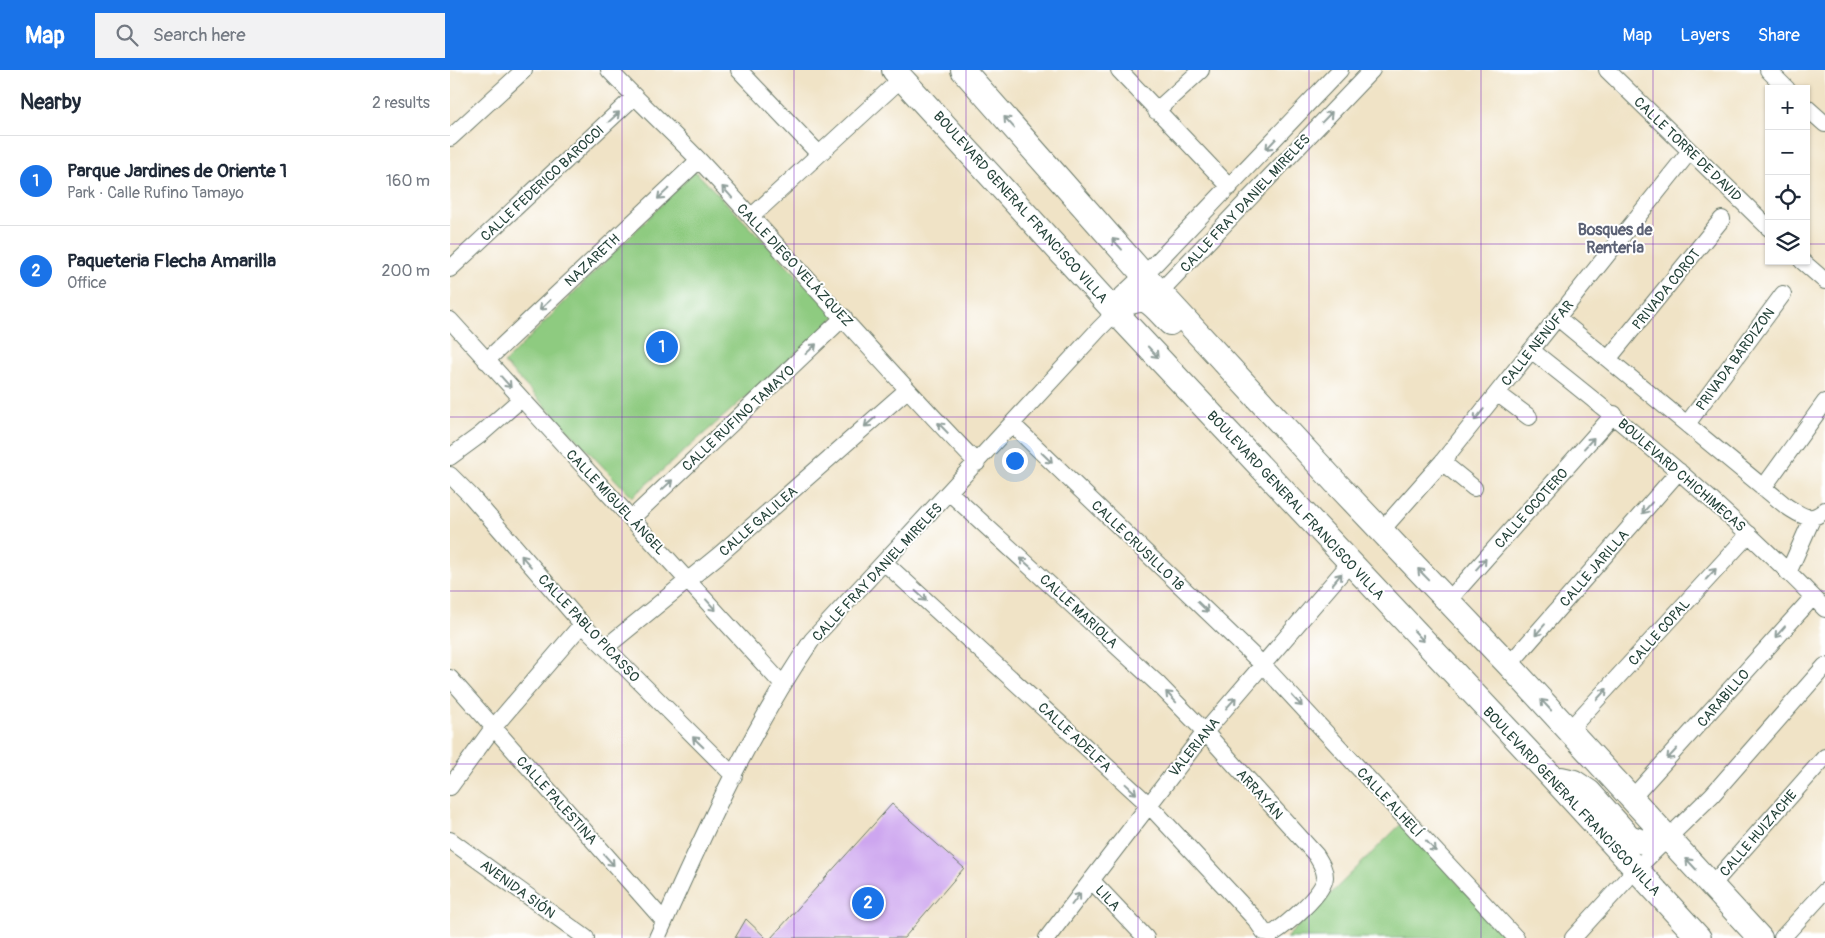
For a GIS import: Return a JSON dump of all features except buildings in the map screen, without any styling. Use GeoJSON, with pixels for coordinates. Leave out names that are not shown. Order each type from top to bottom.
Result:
{"type":"FeatureCollection","features":[{"type":"Feature","properties":{"kind":"main road"},"geometry":{"type":"LineString","coordinates":[[963,70],[1143,274],[1155,297],[1283,424],[1381,531],[1509,665],[1760,938]]}},
{"type":"Feature","properties":{"kind":"main road","name":"BOULEVARD GENERAL FRANCISCO VILLA"},"geometry":{"type":"LineString","coordinates":[[898,74],[1113,315],[1552,777],[1699,938]]}},
{"type":"Feature","properties":{"kind":"main road"},"geometry":{"type":"LineString","coordinates":[[1113,315],[1134,299],[1155,297]]}},
{"type":"Feature","properties":{"kind":"main road"},"geometry":{"type":"LineString","coordinates":[[1552,777],[1574,782],[1589,792],[1629,837],[1643,842],[1668,840]]}},
{"type":"Feature","properties":{"kind":"street"},"geometry":{"type":"LineString","coordinates":[[450,138],[524,70]]}},
{"type":"Feature","properties":{"kind":"street","name":"CALLE DIEGO VELÁZQUEZ"},"geometry":{"type":"LineString","coordinates":[[609,70],[699,160],[844,317],[907,390],[977,463]]}},
{"type":"Feature","properties":{"kind":"street"},"geometry":{"type":"LineString","coordinates":[[739,70],[819,154]]}},
{"type":"Feature","properties":{"kind":"street"},"geometry":{"type":"LineString","coordinates":[[1119,70],[1230,187]]}},
{"type":"Feature","properties":{"kind":"street"},"geometry":{"type":"LineString","coordinates":[[1156,111],[1201,70]]}},
{"type":"Feature","properties":{"kind":"street","name":"CALLE FRAY DANIEL MIRELES"},"geometry":{"type":"LineString","coordinates":[[656,938],[755,731],[782,684],[812,640],[950,494],[1113,315],[1127,289],[1230,187],[1340,70]]}},
{"type":"Feature","properties":{"kind":"street","name":"CALLE FRAY DANIEL MIRELES"},"geometry":{"type":"LineString","coordinates":[[1155,297],[1372,70]]}},
{"type":"Feature","properties":{"kind":"street","name":"CALLE TORRE DE DAVID"},"geometry":{"type":"LineString","coordinates":[[1606,70],[1765,224]]}},
{"type":"Feature","properties":{"kind":"street"},"geometry":{"type":"LineString","coordinates":[[1768,70],[1783,85]]}},
{"type":"Feature","properties":{"kind":"street"},"geometry":{"type":"LineString","coordinates":[[751,217],[819,154],[898,74]]}},
{"type":"Feature","properties":{"kind":"street","name":"CALLE FEDERICO BAROCOI"},"geometry":{"type":"LineString","coordinates":[[450,269],[634,97]]}},
{"type":"Feature","properties":{"kind":"street"},"geometry":{"type":"LineString","coordinates":[[1810,111],[1825,124]]}},
{"type":"Feature","properties":{"kind":"street","name":"CALLE NENÚFAR"},"geometry":{"type":"LineString","coordinates":[[1381,531],[1442,462],[1690,151]]}},
{"type":"Feature","properties":{"kind":"street","name":"NAZARETH"},"geometry":{"type":"LineString","coordinates":[[486,361],[699,160]]}},
{"type":"Feature","properties":{"kind":"street","name":"PRIVADA COROT"},"geometry":{"type":"LineString","coordinates":[[1609,358],[1722,219]]}},
{"type":"Feature","properties":{"kind":"street"},"geometry":{"type":"LineString","coordinates":[[1807,265],[1825,281]]}},
{"type":"Feature","properties":{"kind":"street","name":"PRIVADA BARDIZON"},"geometry":{"type":"LineString","coordinates":[[1687,424],[1783,294]]}},
{"type":"Feature","properties":{"kind":"street","name":"CALLE RUFINO TAMAYO"},"geometry":{"type":"LineString","coordinates":[[632,518],[844,317]]}},
{"type":"Feature","properties":{"kind":"street"},"geometry":{"type":"LineString","coordinates":[[1558,318],[1609,358],[1763,488],[1800,515],[1819,515],[1788,572]]}},
{"type":"Feature","properties":{"kind":"street","name":"CALLE MIGUEL ÁNGEL"},"geometry":{"type":"LineString","coordinates":[[450,320],[782,684]]}},
{"type":"Feature","properties":{"kind":"street","name":"BOULEVARD CHICHIMECAS"},"geometry":{"type":"LineString","coordinates":[[1531,350],[1614,414],[1679,471],[1749,534],[1825,609]]}},
{"type":"Feature","properties":{"kind":"street","name":"CALLE GALILEA"},"geometry":{"type":"LineString","coordinates":[[606,647],[719,556],[907,390]]}},
{"type":"Feature","properties":{"kind":"street"},"geometry":{"type":"LineString","coordinates":[[1497,392],[1529,417]]}},
{"type":"Feature","properties":{"kind":"street"},"geometry":{"type":"LineString","coordinates":[[450,457],[480,435],[521,399]]}},
{"type":"Feature","properties":{"kind":"street"},"geometry":{"type":"LineString","coordinates":[[1763,488],[1825,402]]}},
{"type":"Feature","properties":{"kind":"street","name":"CALLE OCOTERO"},"geometry":{"type":"LineString","coordinates":[[1448,601],[1614,414]]}},
{"type":"Feature","properties":{"kind":"street","name":"CALLE CRUSILLO 18"},"geometry":{"type":"LineString","coordinates":[[1012,424],[1264,666]]}},
{"type":"Feature","properties":{"kind":"street"},"geometry":{"type":"LineString","coordinates":[[1442,462],[1474,488]]}},
{"type":"Feature","properties":{"kind":"street","name":"CALLE JARILLA"},"geometry":{"type":"LineString","coordinates":[[1509,665],[1679,471]]}},
{"type":"Feature","properties":{"kind":"street","name":"CALLE PABLO PICASSO"},"geometry":{"type":"LineString","coordinates":[[450,475],[471,496],[582,624],[734,776]]}},
{"type":"Feature","properties":{"kind":"street","name":"CALLE MARIOLA"},"geometry":{"type":"LineString","coordinates":[[950,494],[1159,685],[1205,732]]}},
{"type":"Feature","properties":{"kind":"street","name":"CALLE COPAL"},"geometry":{"type":"LineString","coordinates":[[1569,730],[1749,534]]}},
{"type":"Feature","properties":{"kind":"street","name":"CALLE ADELFA"},"geometry":{"type":"LineString","coordinates":[[885,563],[1148,804],[1255,919],[1264,932],[1272,934],[1284,927],[1309,902],[1324,880],[1324,871],[1316,856]]}},
{"type":"Feature","properties":{"kind":"street","name":"VALERIANA"},"geometry":{"type":"LineString","coordinates":[[1047,938],[1205,732],[1264,666],[1350,563]]}},
{"type":"Feature","properties":{"kind":"street","name":"CARABILLO"},"geometry":{"type":"LineString","coordinates":[[1632,798],[1813,597]]}},
{"type":"Feature","properties":{"kind":"street"},"geometry":{"type":"LineString","coordinates":[[450,787],[493,728],[582,624]]}},
{"type":"Feature","properties":{"kind":"street","name":"CALLE ALHELÍ"},"geometry":{"type":"LineString","coordinates":[[1264,666],[1516,938]]}},
{"type":"Feature","properties":{"kind":"street"},"geometry":{"type":"LineString","coordinates":[[1573,938],[1636,870],[1712,795],[1825,666]]}},
{"type":"Feature","properties":{"kind":"street","name":"CALLE PALESTINA"},"geometry":{"type":"LineString","coordinates":[[450,678],[664,921]]}},
{"type":"Feature","properties":{"kind":"street","name":"ARRAYÁN"},"geometry":{"type":"LineString","coordinates":[[1205,732],[1316,856]]}},
{"type":"Feature","properties":{"kind":"street","name":"CALLE HUIZACHE"},"geometry":{"type":"LineString","coordinates":[[1711,886],[1825,758]]}},
{"type":"Feature","properties":{"kind":"street","name":"AVENIDA SIÓN"},"geometry":{"type":"LineString","coordinates":[[450,840],[586,938]]}},
{"type":"Feature","properties":{"kind":"street","name":"LILA"},"geometry":{"type":"LineString","coordinates":[[1091,880],[1146,938]]}},
{"type":"Feature","properties":{"kind":"street"},"geometry":{"type":"LineString","coordinates":[[1782,938],[1825,891]]}},
{"type":"Feature","properties":{"kind":"green space"},"geometry":{"type":"Polygon","coordinates":[[[695,171],[836,315],[822,330],[632,497],[504,363],[695,171]]]}},
{"type":"Feature","properties":{"kind":"green space"},"geometry":{"type":"Polygon","coordinates":[[[1402,823],[1508,938],[1286,938],[1402,823]]]}},
{"type":"Feature","properties":{"kind":"place","name":"Parque Jardines de Oriente 1"},"geometry":{"type":"Point","coordinates":[662,347]}},
{"type":"Feature","properties":{"kind":"place","name":"Paqueteria Flecha Amarilla"},"geometry":{"type":"Point","coordinates":[868,903]}},
{"type":"Feature","properties":{"kind":"district","name":"Bosques de Rentería"},"geometry":{"type":"Point","coordinates":[1615,238]}}]}
